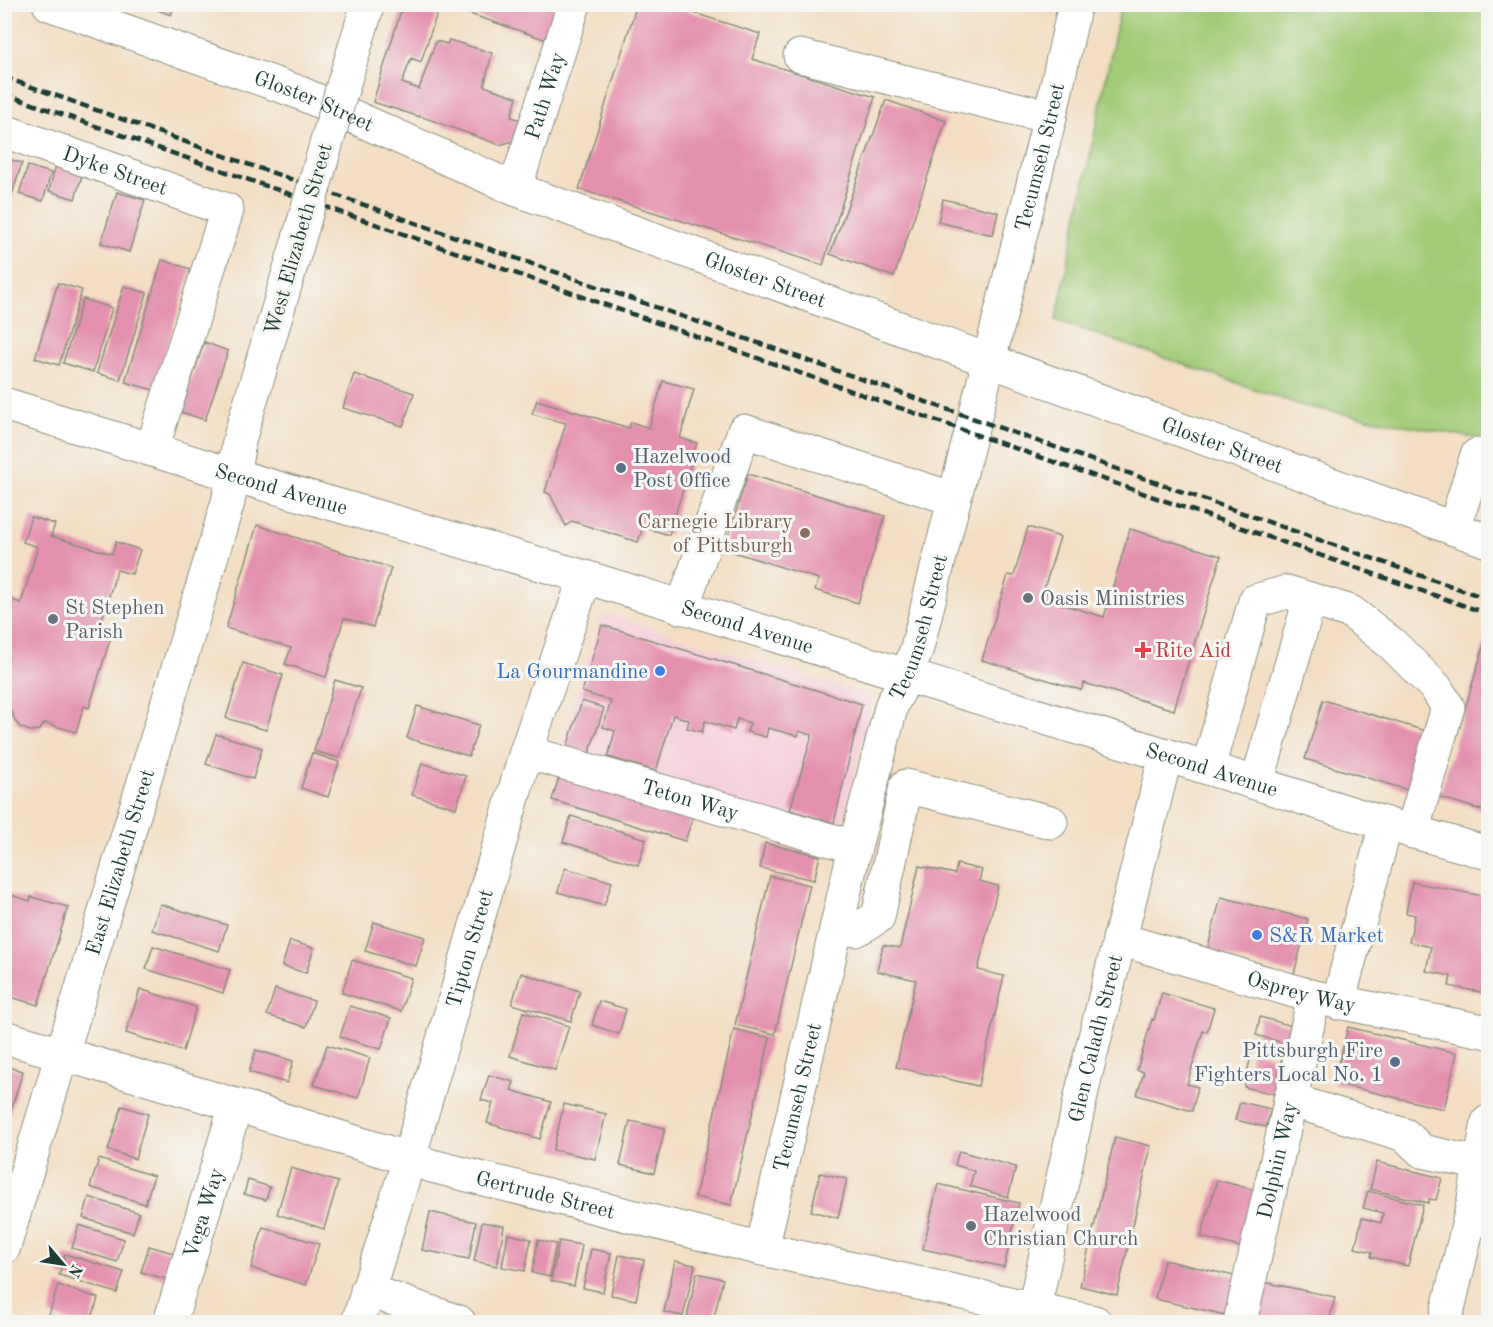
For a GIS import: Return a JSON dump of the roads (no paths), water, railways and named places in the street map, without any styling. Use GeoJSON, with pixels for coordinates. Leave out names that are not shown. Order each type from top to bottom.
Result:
{"type":"FeatureCollection","features":[{"type":"Feature","properties":{"kind":"street","name":"Gloster Street"},"geometry":{"type":"LineString","coordinates":[[49,4],[298,92],[515,189],[1488,541]]}},
{"type":"Feature","properties":{"kind":"street","name":"West Elizabeth Street"},"geometry":{"type":"LineString","coordinates":[[233,475],[240,437],[368,4]]}},
{"type":"Feature","properties":{"kind":"street","name":"Path Way"},"geometry":{"type":"LineString","coordinates":[[515,189],[574,4]]}},
{"type":"Feature","properties":{"kind":"street","name":"Tecumseh Street"},"geometry":{"type":"LineString","coordinates":[[762,1249],[855,847],[892,704],[907,676],[917,648],[1050,117],[1075,4]]}},
{"type":"Feature","properties":{"kind":"street"},"geometry":{"type":"LineString","coordinates":[[800,57],[1050,117]]}},
{"type":"Feature","properties":{"kind":"street","name":"Dyke Street"},"geometry":{"type":"LineString","coordinates":[[4,131],[227,210],[152,448]]}},
{"type":"Feature","properties":{"kind":"street","name":"Second Avenue"},"geometry":{"type":"LineString","coordinates":[[4,404],[152,448],[233,475],[585,577],[1399,828],[1488,853]]}},
{"type":"Feature","properties":{"kind":"street"},"geometry":{"type":"LineString","coordinates":[[681,608],[744,431],[954,499]]}},
{"type":"Feature","properties":{"kind":"street"},"geometry":{"type":"LineString","coordinates":[[1454,529],[1477,455]]}},
{"type":"Feature","properties":{"kind":"street","name":"East Elizabeth Street"},"geometry":{"type":"LineString","coordinates":[[4,1247],[228,502],[233,475]]}},
{"type":"Feature","properties":{"kind":"street","name":"Tipton Street"},"geometry":{"type":"LineString","coordinates":[[358,1323],[409,1159],[526,752],[585,577]]}},
{"type":"Feature","properties":{"kind":"street"},"geometry":{"type":"LineString","coordinates":[[1208,768],[1255,601],[1287,592],[1310,599],[1257,783]]}},
{"type":"Feature","properties":{"kind":"street","name":"Dolphin Way"},"geometry":{"type":"LineString","coordinates":[[1240,1323],[1290,1100],[1326,1000],[1448,707],[1436,688],[1392,644],[1351,612],[1310,599]]}},
{"type":"Feature","properties":{"kind":"street","name":"Teton Way"},"geometry":{"type":"LineString","coordinates":[[526,752],[855,847]]}},
{"type":"Feature","properties":{"kind":"street","name":"Glen Caladh Street"},"geometry":{"type":"LineString","coordinates":[[1032,1315],[1119,939],[1166,755]]}},
{"type":"Feature","properties":{"kind":"street"},"geometry":{"type":"LineString","coordinates":[[873,779],[1052,822]]}},
{"type":"Feature","properties":{"kind":"street"},"geometry":{"type":"LineString","coordinates":[[837,927],[856,930],[878,917],[906,786]]}},
{"type":"Feature","properties":{"kind":"street","name":"Osprey Way"},"geometry":{"type":"LineString","coordinates":[[1119,939],[1326,1000],[1488,1032]]}},
{"type":"Feature","properties":{"kind":"street","name":"Gertrude Street"},"geometry":{"type":"LineString","coordinates":[[4,1036],[409,1159],[1032,1315],[1095,1323]]}},
{"type":"Feature","properties":{"kind":"street"},"geometry":{"type":"LineString","coordinates":[[1290,1100],[1405,1136],[1422,1151],[1481,1164]]}},
{"type":"Feature","properties":{"kind":"street","name":"Vega Way"},"geometry":{"type":"LineString","coordinates":[[170,1323],[236,1105]]}},
{"type":"Feature","properties":{"kind":"street"},"geometry":{"type":"LineString","coordinates":[[1445,1323],[1481,1206],[1481,1164],[1488,1122]]}},
{"type":"Feature","properties":{"kind":"street"},"geometry":{"type":"LineString","coordinates":[[367,1290],[459,1323]]}},
{"type":"Feature","properties":{"kind":"railway"},"geometry":{"type":"LineString","coordinates":[[4,77],[1488,599]]}},
{"type":"Feature","properties":{"kind":"railway"},"geometry":{"type":"LineString","coordinates":[[4,94],[1488,614]]}},
{"type":"Feature","properties":{"kind":"place","name":"Hazelwood Post Office"},"geometry":{"type":"Point","coordinates":[621,468]}},
{"type":"Feature","properties":{"kind":"place","name":"Carnegie Library of Pittsburgh"},"geometry":{"type":"Point","coordinates":[805,533]}},
{"type":"Feature","properties":{"kind":"place","name":"Oasis Ministries"},"geometry":{"type":"Point","coordinates":[1028,598]}},
{"type":"Feature","properties":{"kind":"place","name":"St Stephen Parish"},"geometry":{"type":"Point","coordinates":[53,619]}},
{"type":"Feature","properties":{"kind":"place","name":"Rite Aid"},"geometry":{"type":"Point","coordinates":[1143,650]}},
{"type":"Feature","properties":{"kind":"place","name":"La Gourmandine"},"geometry":{"type":"Point","coordinates":[660,671]}},
{"type":"Feature","properties":{"kind":"place","name":"S&R Market"},"geometry":{"type":"Point","coordinates":[1257,935]}},
{"type":"Feature","properties":{"kind":"place","name":"Pittsburgh Fire Fighters Local No. 1"},"geometry":{"type":"Point","coordinates":[1395,1062]}},
{"type":"Feature","properties":{"kind":"place","name":"Hazelwood Christian Church"},"geometry":{"type":"Point","coordinates":[971,1226]}}]}
